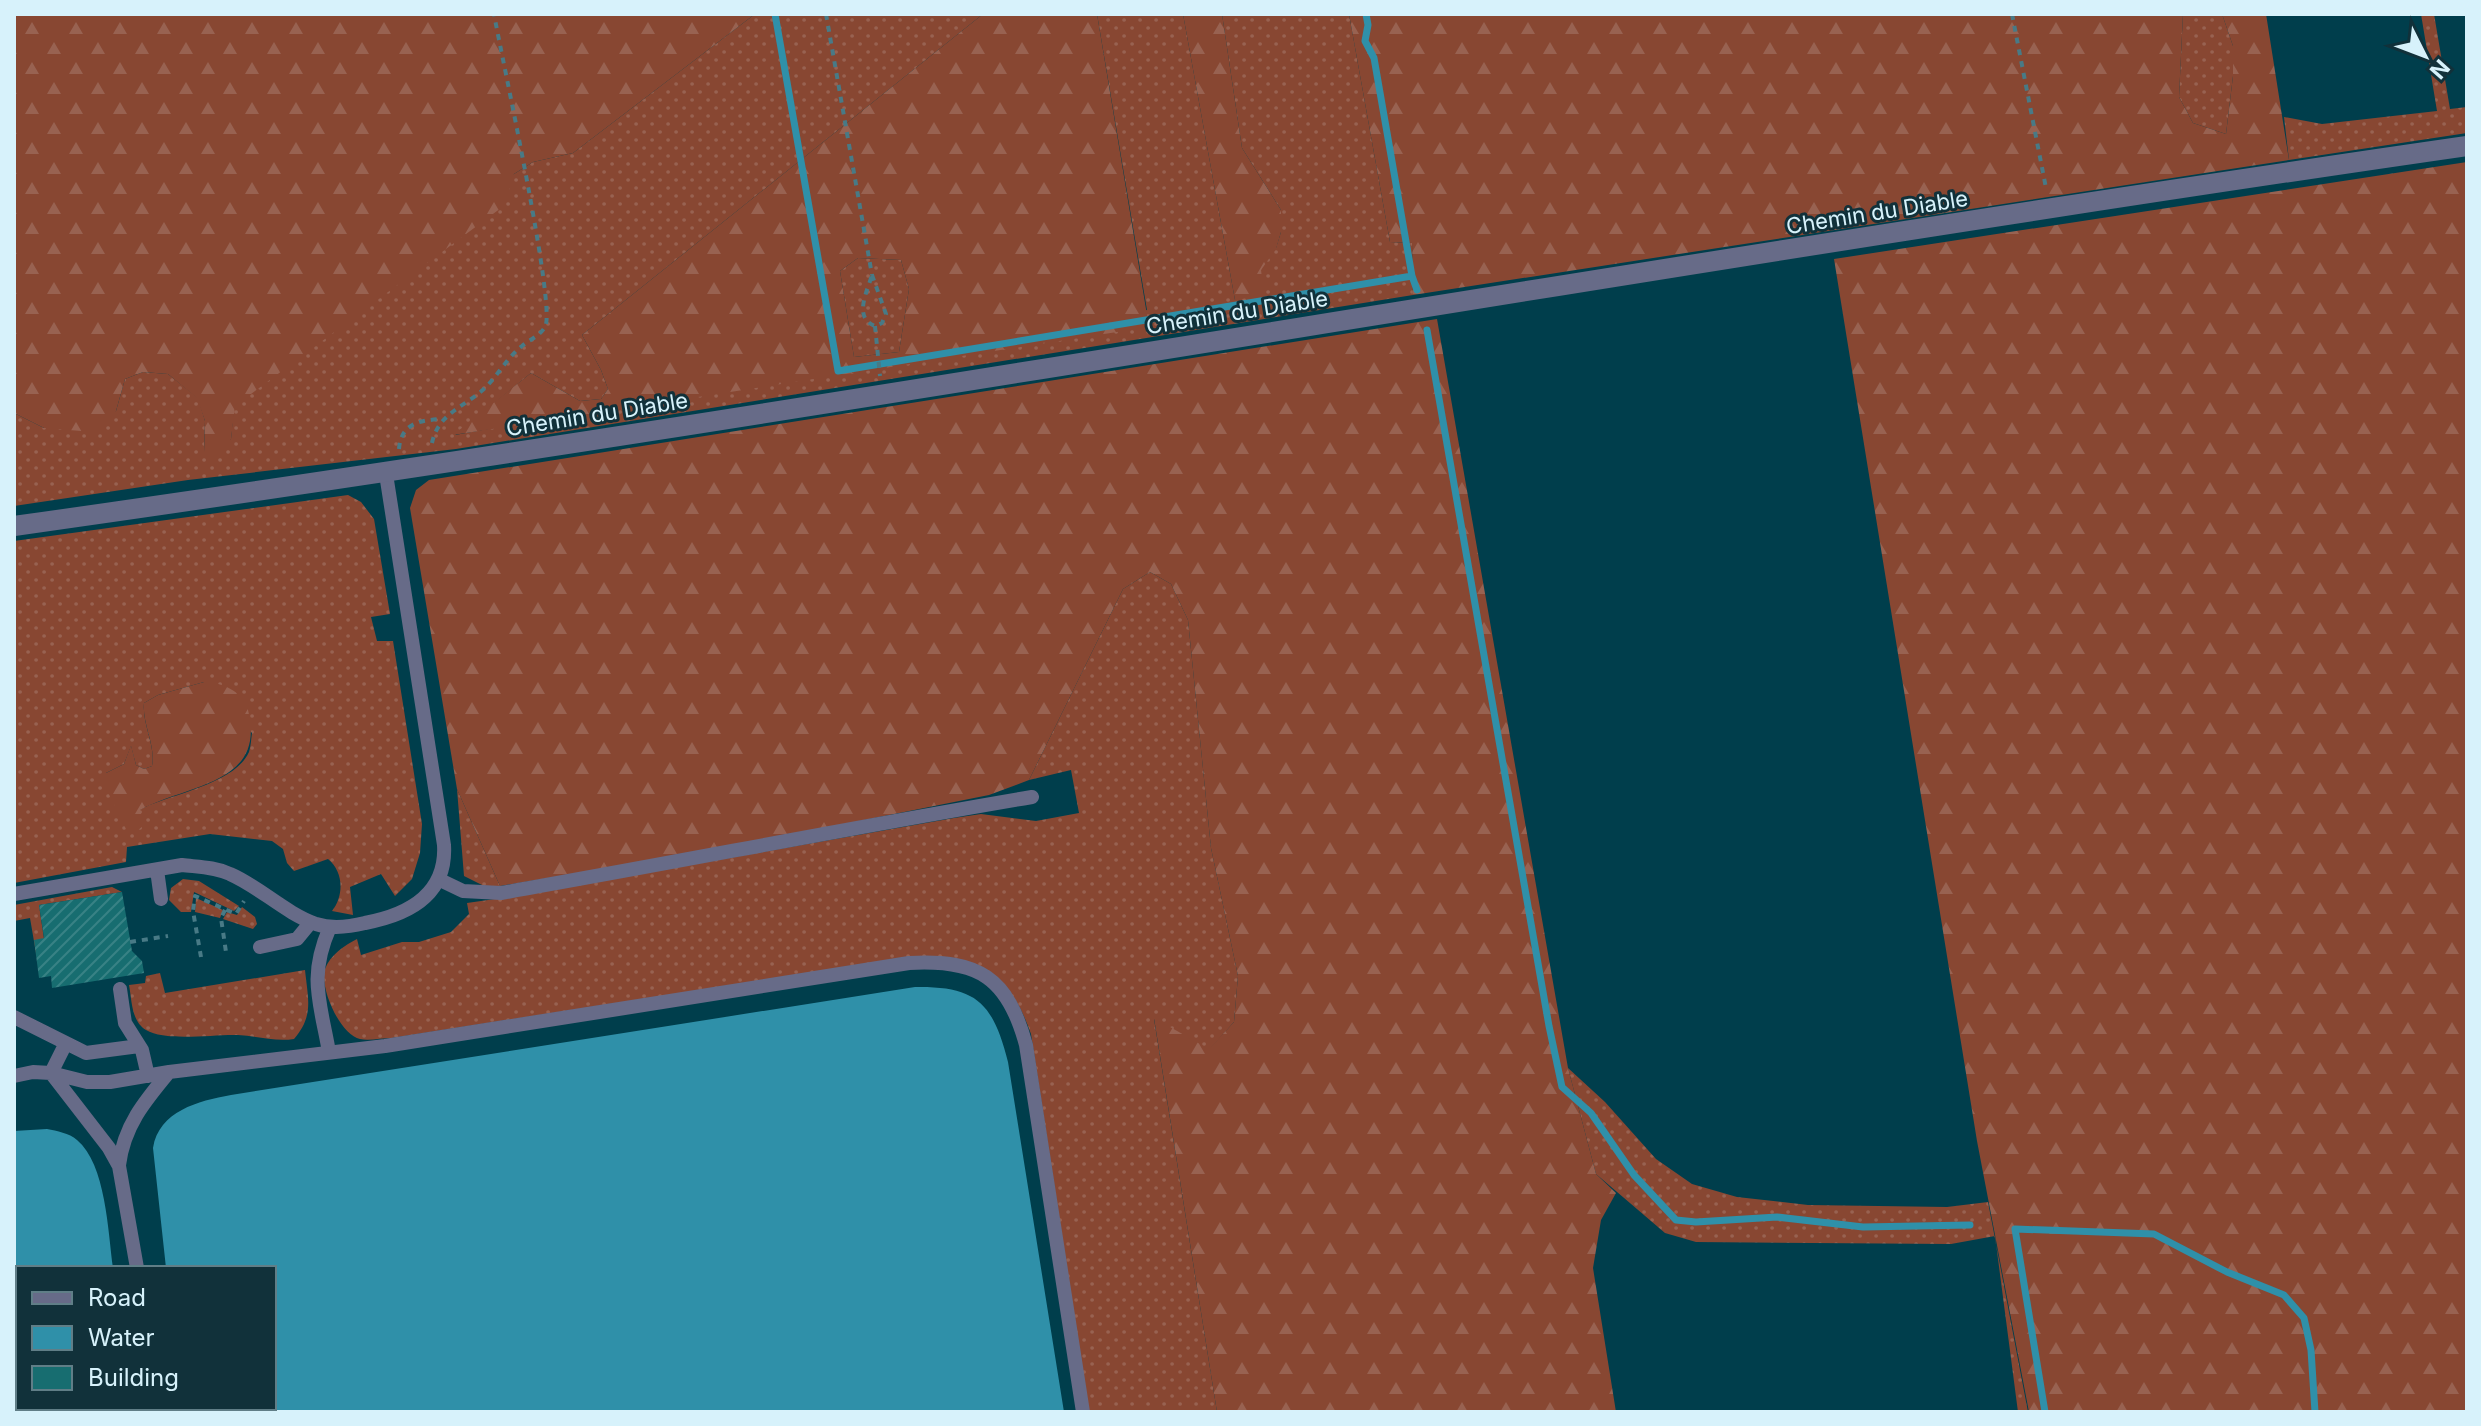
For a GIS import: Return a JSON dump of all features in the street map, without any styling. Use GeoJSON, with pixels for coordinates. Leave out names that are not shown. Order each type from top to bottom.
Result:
{"type":"FeatureCollection","features":[{"type":"Feature","properties":{"kind":"street","name":"Chemin du Diable"},"geometry":{"type":"LineString","coordinates":[[14,526],[393,472],[2050,209],[2467,146]]}},
{"type":"Feature","properties":{"kind":"lane"},"geometry":{"type":"LineString","coordinates":[[14,894],[182,865],[231,874],[311,922],[330,927],[355,926],[404,912],[418,904],[438,879],[445,861],[393,472]]}},
{"type":"Feature","properties":{"kind":"lane"},"geometry":{"type":"LineString","coordinates":[[438,879],[463,891],[501,893],[1032,797]]}},
{"type":"Feature","properties":{"kind":"lane"},"geometry":{"type":"LineString","coordinates":[[157,870],[161,899]]}},
{"type":"Feature","properties":{"kind":"lane"},"geometry":{"type":"LineString","coordinates":[[260,947],[297,939],[311,922]]}},
{"type":"Feature","properties":{"kind":"lane"},"geometry":{"type":"LineString","coordinates":[[329,1052],[316,967],[330,927]]}},
{"type":"Feature","properties":{"kind":"lane"},"geometry":{"type":"LineString","coordinates":[[14,1076],[33,1072],[51,1073],[87,1082],[110,1082],[385,1046],[909,963],[939,961],[976,970],[1001,990],[1011,1004],[1026,1045],[1083,1412]]}},
{"type":"Feature","properties":{"kind":"lane"},"geometry":{"type":"LineString","coordinates":[[120,989],[125,1023],[139,1046],[148,1076]]}},
{"type":"Feature","properties":{"kind":"lane"},"geometry":{"type":"LineString","coordinates":[[14,1017],[86,1053],[139,1046]]}},
{"type":"Feature","properties":{"kind":"lane"},"geometry":{"type":"LineString","coordinates":[[51,1073],[65,1045]]}},
{"type":"Feature","properties":{"kind":"lane"},"geometry":{"type":"LineString","coordinates":[[137,1266],[119,1166],[122,1143],[145,1102],[169,1072]]}},
{"type":"Feature","properties":{"kind":"lane"},"geometry":{"type":"LineString","coordinates":[[51,1073],[109,1148],[119,1166]]}},
{"type":"Feature","properties":{"kind":"path"},"geometry":{"type":"LineString","coordinates":[[437,465],[432,442],[436,428],[443,419],[483,389],[521,347],[546,326],[549,316],[544,269],[494,14]]}},
{"type":"Feature","properties":{"kind":"path"},"geometry":{"type":"LineString","coordinates":[[826,14],[872,275],[886,314],[882,323],[875,326],[868,324],[863,317],[862,307],[872,275]]}},
{"type":"Feature","properties":{"kind":"path"},"geometry":{"type":"LineString","coordinates":[[2012,14],[2050,209]]}},
{"type":"Feature","properties":{"kind":"path"},"geometry":{"type":"LineString","coordinates":[[875,326],[883,393]]}},
{"type":"Feature","properties":{"kind":"path"},"geometry":{"type":"LineString","coordinates":[[393,472],[400,437],[409,426],[423,420],[443,419]]}},
{"type":"Feature","properties":{"kind":"path"},"geometry":{"type":"LineString","coordinates":[[201,957],[193,911],[195,896],[236,914],[241,906]]}},
{"type":"Feature","properties":{"kind":"path"},"geometry":{"type":"LineString","coordinates":[[225,910],[221,918],[226,952]]}},
{"type":"Feature","properties":{"kind":"path"},"geometry":{"type":"LineString","coordinates":[[130,942],[168,936]]}},
{"type":"Feature","properties":{"kind":"green space"},"geometry":{"type":"Polygon","coordinates":[[[14,14],[755,14],[573,153],[533,162],[514,174],[505,205],[235,406],[231,439],[218,457],[204,452],[205,421],[197,398],[168,374],[143,372],[125,379],[116,411],[94,432],[44,428],[14,413],[14,14]]]}},
{"type":"Feature","properties":{"kind":"green space"},"geometry":{"type":"Polygon","coordinates":[[[755,14],[983,14],[582,335],[608,389],[601,399],[580,401],[531,373],[455,435],[1147,310],[1097,14],[1183,14],[1235,300],[1276,248],[1281,232],[1281,210],[1242,148],[1222,14],[1349,14],[1390,242],[1412,243],[1413,295],[456,449],[188,480],[14,506],[14,413],[44,428],[116,411],[125,379],[143,372],[168,374],[198,398],[205,421],[204,452],[231,439],[234,406],[514,174],[533,162],[573,153],[755,14]]]}},
{"type":"Feature","properties":{"kind":"green space"},"geometry":{"type":"Polygon","coordinates":[[[983,14],[1097,14],[1149,327],[453,435],[531,373],[580,401],[601,399],[608,389],[582,335],[983,14]],[[858,258],[840,271],[854,357],[899,352],[909,289],[901,260],[858,258]]]}},
{"type":"Feature","properties":{"kind":"green space"},"geometry":{"type":"Polygon","coordinates":[[[1183,14],[1222,14],[1242,148],[1281,210],[1281,232],[1276,249],[1261,270],[1264,295],[1235,300],[1183,14]]]}},
{"type":"Feature","properties":{"kind":"green space"},"geometry":{"type":"Polygon","coordinates":[[[1349,14],[2183,14],[2179,97],[2193,123],[2226,134],[2233,46],[2222,14],[2266,14],[2289,160],[1413,295],[1412,243],[1390,242],[1349,14]]]}},
{"type":"Feature","properties":{"kind":"green space"},"geometry":{"type":"Polygon","coordinates":[[[2183,14],[2222,14],[2233,46],[2226,134],[2193,123],[2179,97],[2183,14]]]}},
{"type":"Feature","properties":{"kind":"green space"},"geometry":{"type":"Polygon","coordinates":[[[2421,14],[2434,14],[2450,109],[2467,107],[2467,133],[2289,160],[2284,117],[2322,124],[2437,111],[2421,14]]]}},
{"type":"Feature","properties":{"kind":"green space"},"geometry":{"type":"Polygon","coordinates":[[[2467,162],[2467,1412],[2029,1412],[1977,1141],[1834,259],[2467,162]]]}},
{"type":"Feature","properties":{"kind":"green space"},"geometry":{"type":"Polygon","coordinates":[[[858,258],[901,260],[909,289],[899,352],[854,357],[840,271],[858,258]]]}},
{"type":"Feature","properties":{"kind":"green space"},"geometry":{"type":"Polygon","coordinates":[[[1437,319],[1568,1068],[1596,1174],[1616,1193],[1601,1220],[1593,1268],[1616,1412],[1217,1412],[1154,1018],[1209,1049],[1234,1022],[1238,976],[1211,848],[1188,620],[1171,584],[1150,572],[1123,589],[1029,780],[989,795],[715,850],[500,886],[457,789],[410,508],[416,490],[429,480],[1437,319]]]}},
{"type":"Feature","properties":{"kind":"green space"},"geometry":{"type":"Polygon","coordinates":[[[348,495],[361,502],[374,519],[390,614],[371,617],[377,641],[393,641],[422,824],[420,853],[412,879],[395,896],[381,874],[350,887],[353,915],[332,911],[339,898],[340,884],[337,870],[328,859],[294,871],[287,863],[283,849],[272,841],[210,834],[127,847],[126,862],[14,883],[14,541],[348,495]],[[204,682],[158,695],[144,703],[152,766],[144,769],[136,765],[131,746],[124,764],[106,773],[139,810],[230,773],[249,752],[252,733],[204,682]]]}},
{"type":"Feature","properties":{"kind":"green space"},"geometry":{"type":"Polygon","coordinates":[[[1150,572],[1171,584],[1188,620],[1211,848],[1238,976],[1234,1022],[1209,1050],[1154,1019],[1217,1412],[1089,1412],[1031,1034],[1012,995],[988,971],[955,959],[912,957],[371,1040],[353,1036],[333,1009],[324,977],[327,964],[338,951],[357,939],[361,955],[402,942],[419,942],[451,932],[469,914],[467,903],[981,814],[1036,821],[1079,813],[1071,770],[1029,780],[1123,589],[1150,572]]]}},
{"type":"Feature","properties":{"kind":"green space"},"geometry":{"type":"Polygon","coordinates":[[[204,682],[230,689],[245,703],[251,735],[246,754],[235,768],[219,778],[140,810],[144,825],[136,832],[127,831],[103,782],[106,773],[124,764],[131,745],[136,765],[144,769],[152,766],[144,703],[158,695],[204,682]]]}},
{"type":"Feature","properties":{"kind":"green space"},"geometry":{"type":"Polygon","coordinates":[[[457,789],[500,886],[484,886],[464,876],[457,789]]]}},
{"type":"Feature","properties":{"kind":"green space"},"geometry":{"type":"Polygon","coordinates":[[[183,879],[199,881],[239,906],[234,911],[194,892],[191,912],[181,912],[169,900],[171,888],[183,879]]]}},
{"type":"Feature","properties":{"kind":"green space"},"geometry":{"type":"Polygon","coordinates":[[[112,887],[122,892],[39,905],[45,946],[36,953],[30,918],[14,921],[14,905],[112,887]]]}},
{"type":"Feature","properties":{"kind":"green space"},"geometry":{"type":"Polygon","coordinates":[[[196,898],[223,910],[220,918],[195,912],[196,898]]]}},
{"type":"Feature","properties":{"kind":"green space"},"geometry":{"type":"Polygon","coordinates":[[[242,907],[255,917],[257,924],[253,929],[223,919],[227,912],[237,915],[242,907]]]}},
{"type":"Feature","properties":{"kind":"green space"},"geometry":{"type":"Polygon","coordinates":[[[305,970],[308,999],[305,1023],[294,1039],[287,1040],[238,1035],[178,1037],[155,1034],[137,1021],[129,985],[145,983],[146,976],[160,973],[165,993],[305,970]]]}},
{"type":"Feature","properties":{"kind":"green space"},"geometry":{"type":"Polygon","coordinates":[[[1568,1068],[1605,1102],[1656,1159],[1692,1184],[1737,1197],[1808,1205],[1947,1207],[1988,1202],[1994,1236],[1951,1244],[1696,1242],[1665,1233],[1596,1174],[1568,1068]]]}},
{"type":"Feature","properties":{"kind":"green space"},"geometry":{"type":"Polygon","coordinates":[[[1996,1245],[2028,1412],[2018,1412],[1996,1245]]]}},
{"type":"Feature","properties":{"kind":"water"},"geometry":{"type":"Polygon","coordinates":[[[915,987],[954,990],[968,995],[979,1002],[996,1025],[1008,1062],[1064,1412],[189,1412],[276,1410],[276,1266],[166,1266],[153,1148],[157,1135],[163,1125],[182,1110],[231,1095],[915,987]]]}},
{"type":"Feature","properties":{"kind":"water"},"geometry":{"type":"Polygon","coordinates":[[[47,1129],[67,1134],[87,1151],[100,1182],[113,1266],[16,1266],[16,1410],[136,1412],[14,1412],[14,1131],[47,1129]]]}},
{"type":"Feature","properties":{"kind":"building"},"geometry":{"type":"Polygon","coordinates":[[[122,892],[132,951],[142,961],[144,973],[52,988],[51,976],[39,978],[34,940],[44,938],[39,905],[122,892]]]}},
{"type":"Feature","properties":{"kind":"waterway"},"geometry":{"type":"LineString","coordinates":[[775,14],[838,371],[1412,276]]}},
{"type":"Feature","properties":{"kind":"waterway"},"geometry":{"type":"LineString","coordinates":[[1366,14],[1368,25],[1365,41],[1374,58],[1417,290]]}},
{"type":"Feature","properties":{"kind":"waterway"},"geometry":{"type":"LineString","coordinates":[[1427,330],[1562,1087],[1591,1113],[1634,1175],[1676,1220],[1696,1222],[1777,1217],[1863,1227],[1970,1225]]}},
{"type":"Feature","properties":{"kind":"waterway"},"geometry":{"type":"LineString","coordinates":[[2045,1412],[2015,1229],[2154,1234],[2227,1272],[2284,1295],[2304,1318],[2311,1350],[2315,1412]]}}]}
